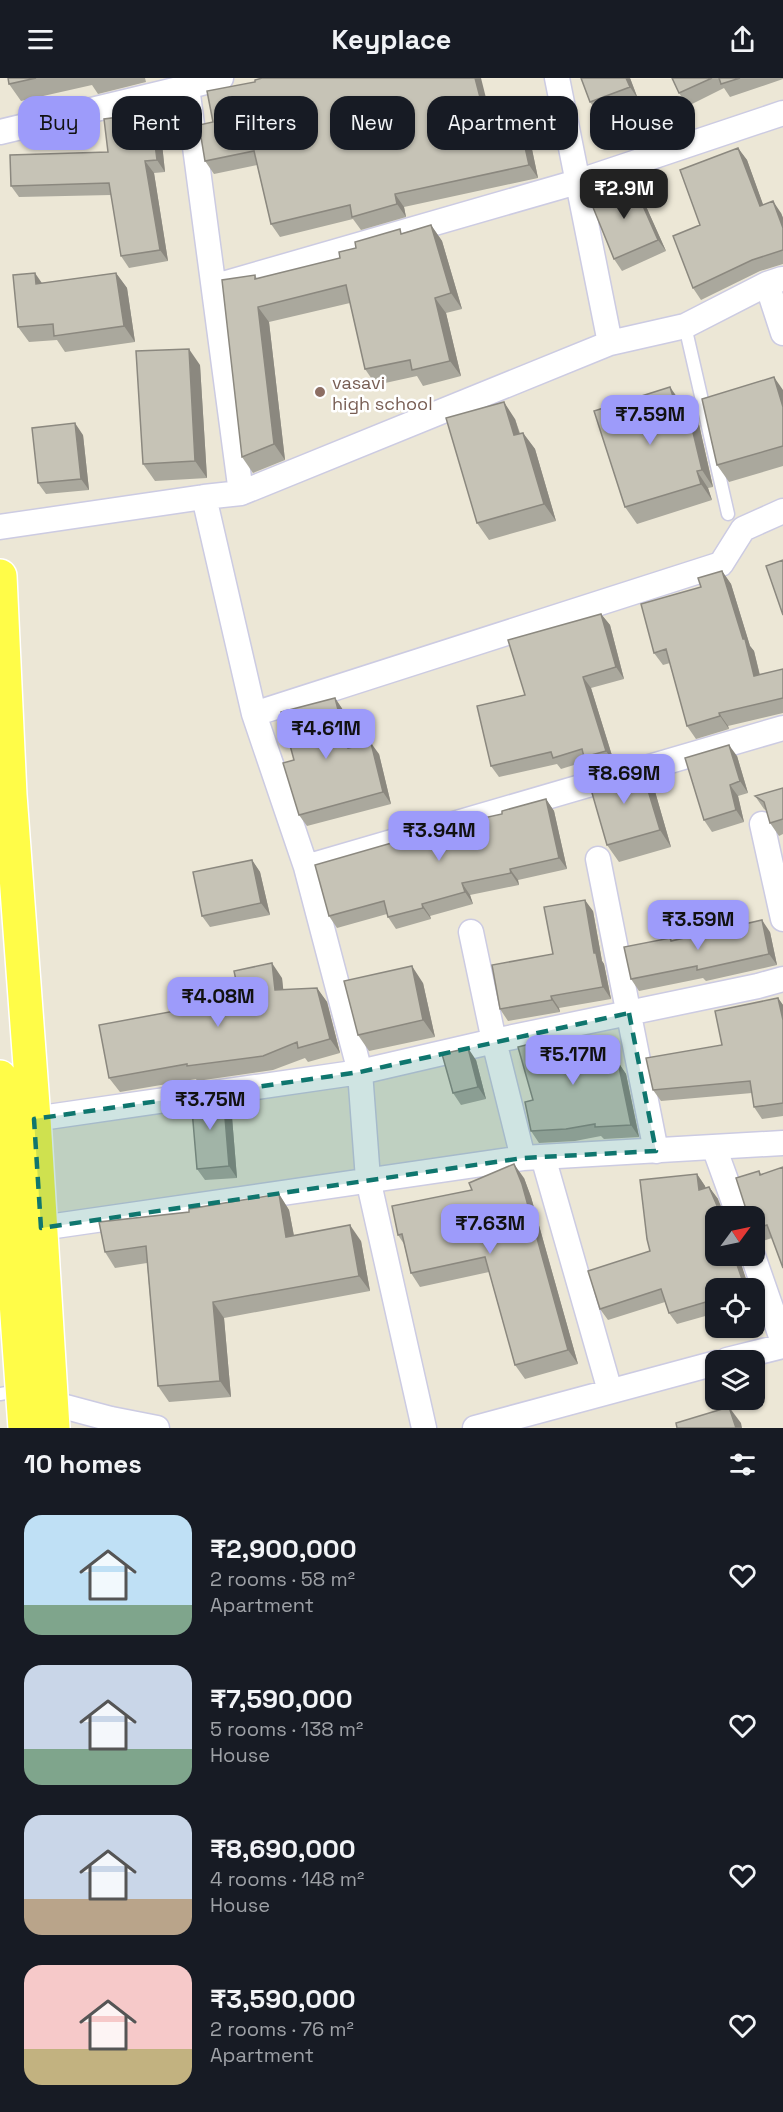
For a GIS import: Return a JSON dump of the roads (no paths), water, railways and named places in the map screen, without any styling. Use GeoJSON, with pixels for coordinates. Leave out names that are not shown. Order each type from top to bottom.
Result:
{"type":"FeatureCollection","features":[{"type":"Feature","properties":{"kind":"main road"},"geometry":{"type":"LineString","coordinates":[[0,576],[10,795],[41,1228],[32,1403],[25,1428]]}},
{"type":"Feature","properties":{"kind":"main road"},"geometry":{"type":"LineString","coordinates":[[0,1077],[32,1403]]}},
{"type":"Feature","properties":{"kind":"street"},"geometry":{"type":"LineString","coordinates":[[0,132],[221,78]]}},
{"type":"Feature","properties":{"kind":"street"},"geometry":{"type":"LineString","coordinates":[[557,78],[610,343]]}},
{"type":"Feature","properties":{"kind":"street"},"geometry":{"type":"LineString","coordinates":[[187,87],[241,494]]}},
{"type":"Feature","properties":{"kind":"street"},"geometry":{"type":"LineString","coordinates":[[214,287],[577,182],[783,113]]}},
{"type":"Feature","properties":{"kind":"street"},"geometry":{"type":"LineString","coordinates":[[0,526],[204,497],[241,494],[610,343],[685,326],[775,281],[783,333]]}},
{"type":"Feature","properties":{"kind":"street"},"geometry":{"type":"LineString","coordinates":[[204,497],[254,714],[306,867],[360,1072],[368,1179],[424,1428]]}},
{"type":"Feature","properties":{"kind":"street"},"geometry":{"type":"LineString","coordinates":[[254,714],[722,564],[744,529],[783,511]]}},
{"type":"Feature","properties":{"kind":"street"},"geometry":{"type":"LineString","coordinates":[[306,867],[783,728]]}},
{"type":"Feature","properties":{"kind":"street"},"geometry":{"type":"LineString","coordinates":[[762,824],[783,919]]}},
{"type":"Feature","properties":{"kind":"street"},"geometry":{"type":"LineString","coordinates":[[598,859],[656,1151]]}},
{"type":"Feature","properties":{"kind":"street"},"geometry":{"type":"LineString","coordinates":[[471,932],[494,1041],[610,1391]]}},
{"type":"Feature","properties":{"kind":"street"},"geometry":{"type":"LineString","coordinates":[[34,1119],[360,1072],[783,979]]}},
{"type":"Feature","properties":{"kind":"street"},"geometry":{"type":"LineString","coordinates":[[41,1228],[368,1179],[533,1158],[783,1143]]}},
{"type":"Feature","properties":{"kind":"street"},"geometry":{"type":"LineString","coordinates":[[714,1147],[735,1206]]}},
{"type":"Feature","properties":{"kind":"street"},"geometry":{"type":"LineString","coordinates":[[756,1266],[783,1344],[762,1350]]}},
{"type":"Feature","properties":{"kind":"street"},"geometry":{"type":"LineString","coordinates":[[475,1428],[705,1367]]}},
{"type":"Feature","properties":{"kind":"street"},"geometry":{"type":"LineString","coordinates":[[32,1403],[157,1428]]}},
{"type":"Feature","properties":{"kind":"lane"},"geometry":{"type":"LineString","coordinates":[[685,326],[728,514]]}},
{"type":"Feature","properties":{"kind":"place","name":"vasavi high school"},"geometry":{"type":"Point","coordinates":[320,392]}}]}
